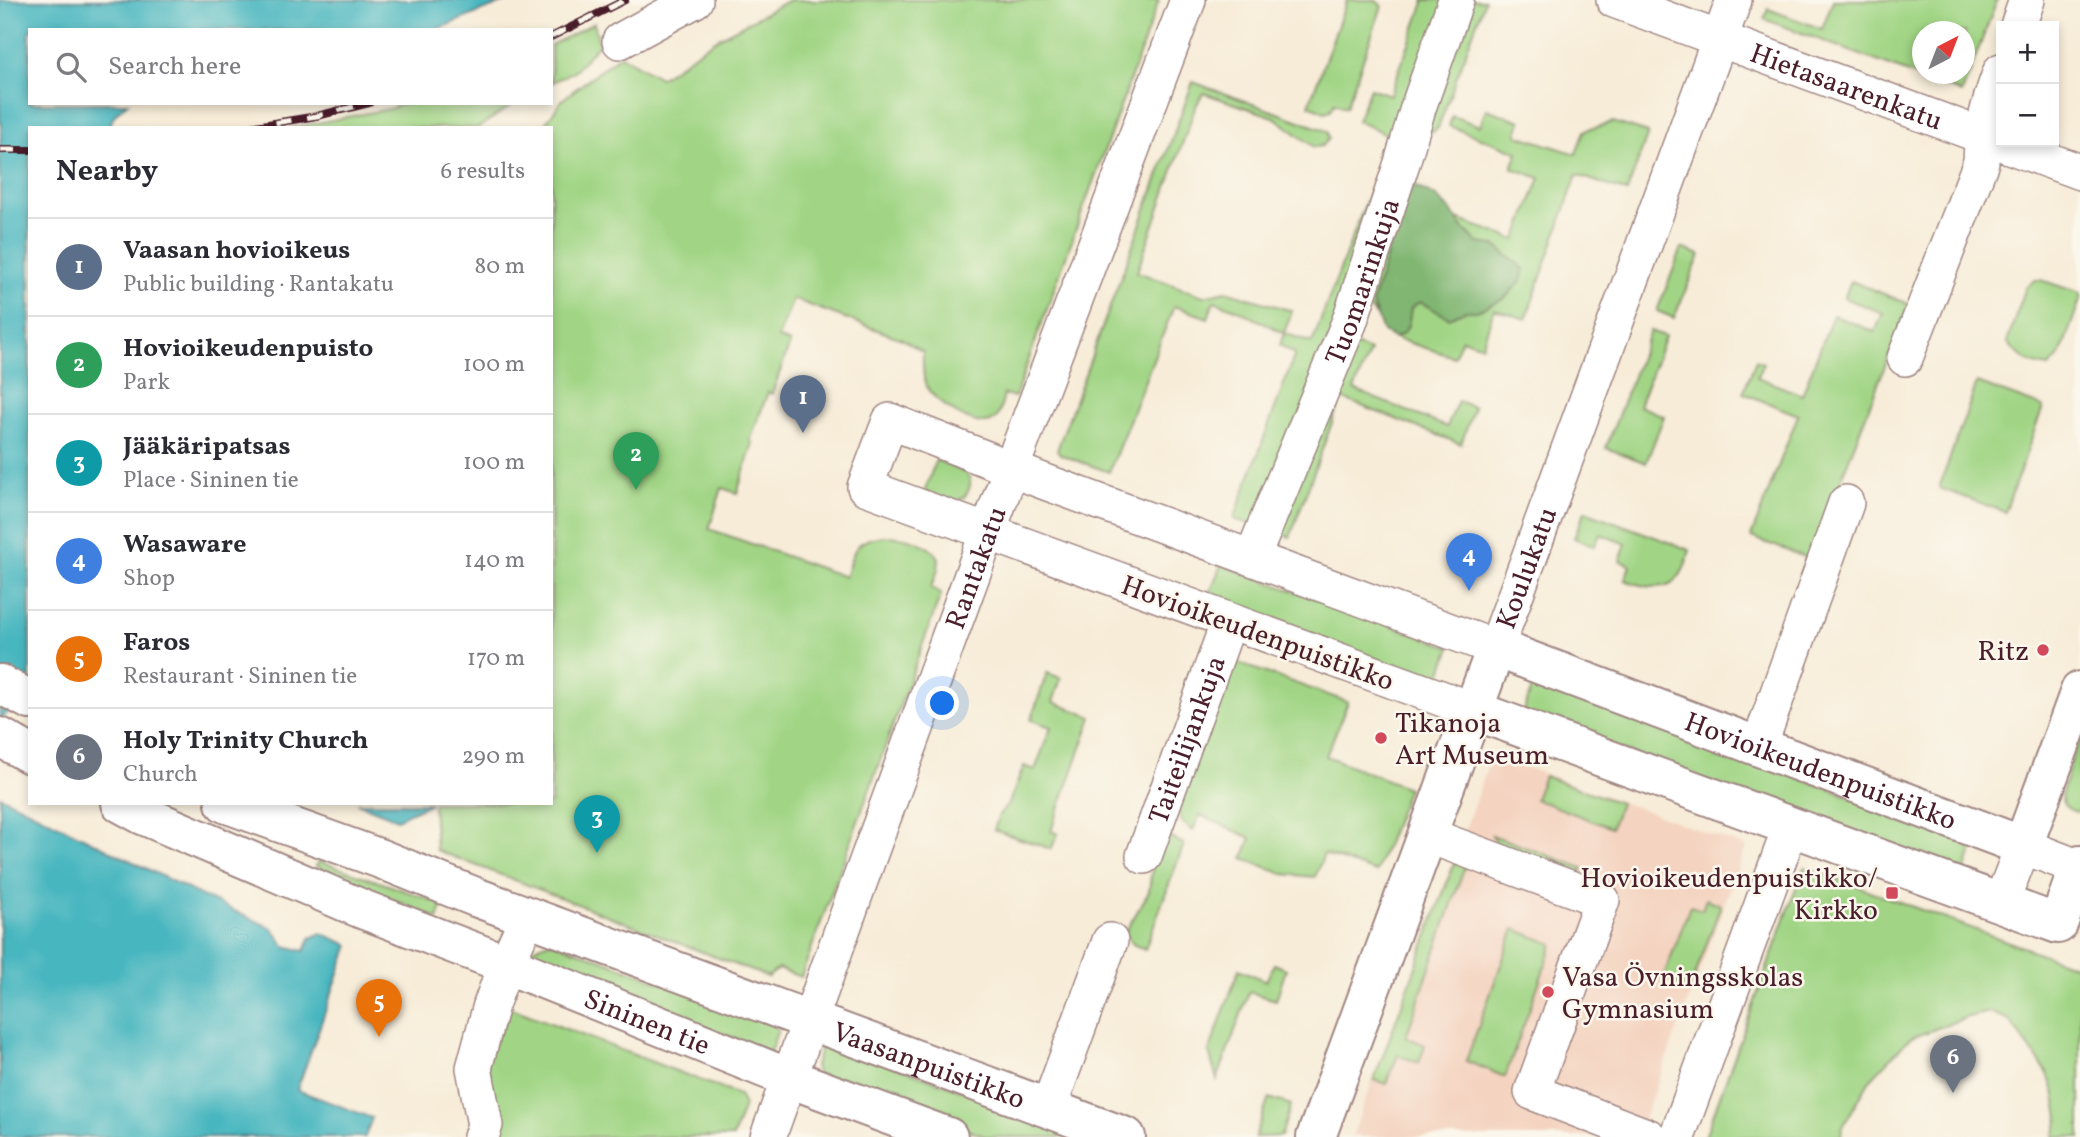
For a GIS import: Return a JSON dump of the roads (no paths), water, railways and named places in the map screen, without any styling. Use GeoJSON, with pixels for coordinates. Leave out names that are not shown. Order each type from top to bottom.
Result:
{"type":"FeatureCollection","features":[{"type":"Feature","properties":{"kind":"main road","name":"Koulukatu"},"geometry":{"type":"LineString","coordinates":[[1316,1137],[1496,648]]}},
{"type":"Feature","properties":{"kind":"main road","name":"Hovioikeudenpuistikko"},"geometry":{"type":"LineString","coordinates":[[1496,648],[2022,846]]}},
{"type":"Feature","properties":{"kind":"main road"},"geometry":{"type":"LineString","coordinates":[[0,684],[28,700]]}},
{"type":"Feature","properties":{"kind":"main road"},"geometry":{"type":"LineString","coordinates":[[2022,846],[2080,691]]}},
{"type":"Feature","properties":{"kind":"main road","name":"Hovioikeudenpuistikko"},"geometry":{"type":"LineString","coordinates":[[1473,710],[2069,928]]}},
{"type":"Feature","properties":{"kind":"main road","name":"Sininen tie"},"geometry":{"type":"LineString","coordinates":[[125,805],[362,909],[789,1078]]}},
{"type":"Feature","properties":{"kind":"main road","name":"Sininen tie"},"geometry":{"type":"LineString","coordinates":[[231,805],[810,1019]]}},
{"type":"Feature","properties":{"kind":"main road"},"geometry":{"type":"LineString","coordinates":[[2069,928],[2080,867]]}},
{"type":"Feature","properties":{"kind":"main road","name":"Vaasanpuistikko"},"geometry":{"type":"LineString","coordinates":[[810,1019],[1126,1137]]}},
{"type":"Feature","properties":{"kind":"main road"},"geometry":{"type":"LineString","coordinates":[[789,1078],[948,1137]]}},
{"type":"Feature","properties":{"kind":"street"},"geometry":{"type":"LineString","coordinates":[[620,41],[695,0]]}},
{"type":"Feature","properties":{"kind":"street","name":"Rantakatu"},"geometry":{"type":"LineString","coordinates":[[768,1137],[1012,469],[1188,0]]}},
{"type":"Feature","properties":{"kind":"street","name":"Tuomarinkuja"},"geometry":{"type":"LineString","coordinates":[[1252,558],[1349,323],[1418,108],[1456,0]]}},
{"type":"Feature","properties":{"kind":"street","name":"Hietasaarenkatu"},"geometry":{"type":"LineString","coordinates":[[1614,0],[2080,172]]}},
{"type":"Feature","properties":{"kind":"street","name":"Koulukatu"},"geometry":{"type":"LineString","coordinates":[[1496,648],[1734,0]]}},
{"type":"Feature","properties":{"kind":"street"},"geometry":{"type":"LineString","coordinates":[[2020,21],[2027,0]]}},
{"type":"Feature","properties":{"kind":"street"},"geometry":{"type":"LineString","coordinates":[[1905,358],[1981,162],[1987,109],[1996,84]]}},
{"type":"Feature","properties":{"kind":"street","name":"Hovioikeudenpuistikko"},"geometry":{"type":"LineString","coordinates":[[1473,710],[865,487],[890,421],[1012,469],[1496,648]]}},
{"type":"Feature","properties":{"kind":"street"},"geometry":{"type":"LineString","coordinates":[[1759,746],[1846,503]]}},
{"type":"Feature","properties":{"kind":"street","name":"Taiteilijankuja"},"geometry":{"type":"LineString","coordinates":[[1144,856],[1229,621]]}},
{"type":"Feature","properties":{"kind":"street"},"geometry":{"type":"LineString","coordinates":[[1677,1137],[1791,826]]}},
{"type":"Feature","properties":{"kind":"street"},"geometry":{"type":"LineString","coordinates":[[1427,835],[1602,900],[1532,1093],[1649,1137]]}},
{"type":"Feature","properties":{"kind":"street"},"geometry":{"type":"LineString","coordinates":[[2001,903],[2022,846]]}},
{"type":"Feature","properties":{"kind":"street","name":"Hovioikeudenpuistikko"},"geometry":{"type":"LineString","coordinates":[[2022,846],[2080,867]]}},
{"type":"Feature","properties":{"kind":"street"},"geometry":{"type":"LineString","coordinates":[[481,1137],[485,1125],[474,1068],[491,1005],[528,916]]}},
{"type":"Feature","properties":{"kind":"street"},"geometry":{"type":"LineString","coordinates":[[1048,1109],[1110,941]]}},
{"type":"Feature","properties":{"kind":"water"},"geometry":{"type":"Polygon","coordinates":[[[0,0],[510,0],[440,28],[28,28],[28,105],[126,105],[116,114],[111,126],[28,126],[28,681],[0,723],[2,123],[0,0]]]}},
{"type":"Feature","properties":{"kind":"water"},"geometry":{"type":"Polygon","coordinates":[[[0,796],[272,928],[285,946],[305,951],[310,938],[321,933],[349,945],[297,1090],[372,1118],[365,1137],[0,1137],[0,796]]]}},
{"type":"Feature","properties":{"kind":"water"},"geometry":{"type":"Polygon","coordinates":[[[362,805],[427,805],[397,819],[362,805]]]}},
{"type":"Feature","properties":{"kind":"railway"},"geometry":{"type":"LineString","coordinates":[[553,36],[625,0]]}},
{"type":"Feature","properties":{"kind":"railway"},"geometry":{"type":"LineString","coordinates":[[256,126],[317,116],[361,105]]}},
{"type":"Feature","properties":{"kind":"railway"},"geometry":{"type":"LineString","coordinates":[[0,150],[28,150]]}},
{"type":"Feature","properties":{"kind":"place","name":"Vaasan hovioikeus"},"geometry":{"type":"Point","coordinates":[803,433]}},
{"type":"Feature","properties":{"kind":"place","name":"Hovioikeudenpuisto"},"geometry":{"type":"Point","coordinates":[636,490]}},
{"type":"Feature","properties":{"kind":"place","name":"Wasaware"},"geometry":{"type":"Point","coordinates":[1469,591]}},
{"type":"Feature","properties":{"kind":"place","name":"Ritz"},"geometry":{"type":"Point","coordinates":[2043,650]}},
{"type":"Feature","properties":{"kind":"place","name":"Tikanoja Art Museum"},"geometry":{"type":"Point","coordinates":[1381,738]}},
{"type":"Feature","properties":{"kind":"place","name":"Jääkäripatsas"},"geometry":{"type":"Point","coordinates":[597,853]}},
{"type":"Feature","properties":{"kind":"place","name":"Hovioikeudenpuistikko/ Kirkko"},"geometry":{"type":"Point","coordinates":[1892,893]}},
{"type":"Feature","properties":{"kind":"place","name":"Vasa Övningsskolas Gymnasium"},"geometry":{"type":"Point","coordinates":[1548,992]}},
{"type":"Feature","properties":{"kind":"place","name":"Faros"},"geometry":{"type":"Point","coordinates":[379,1037]}},
{"type":"Feature","properties":{"kind":"place","name":"Holy Trinity Church"},"geometry":{"type":"Point","coordinates":[1953,1093]}}]}
